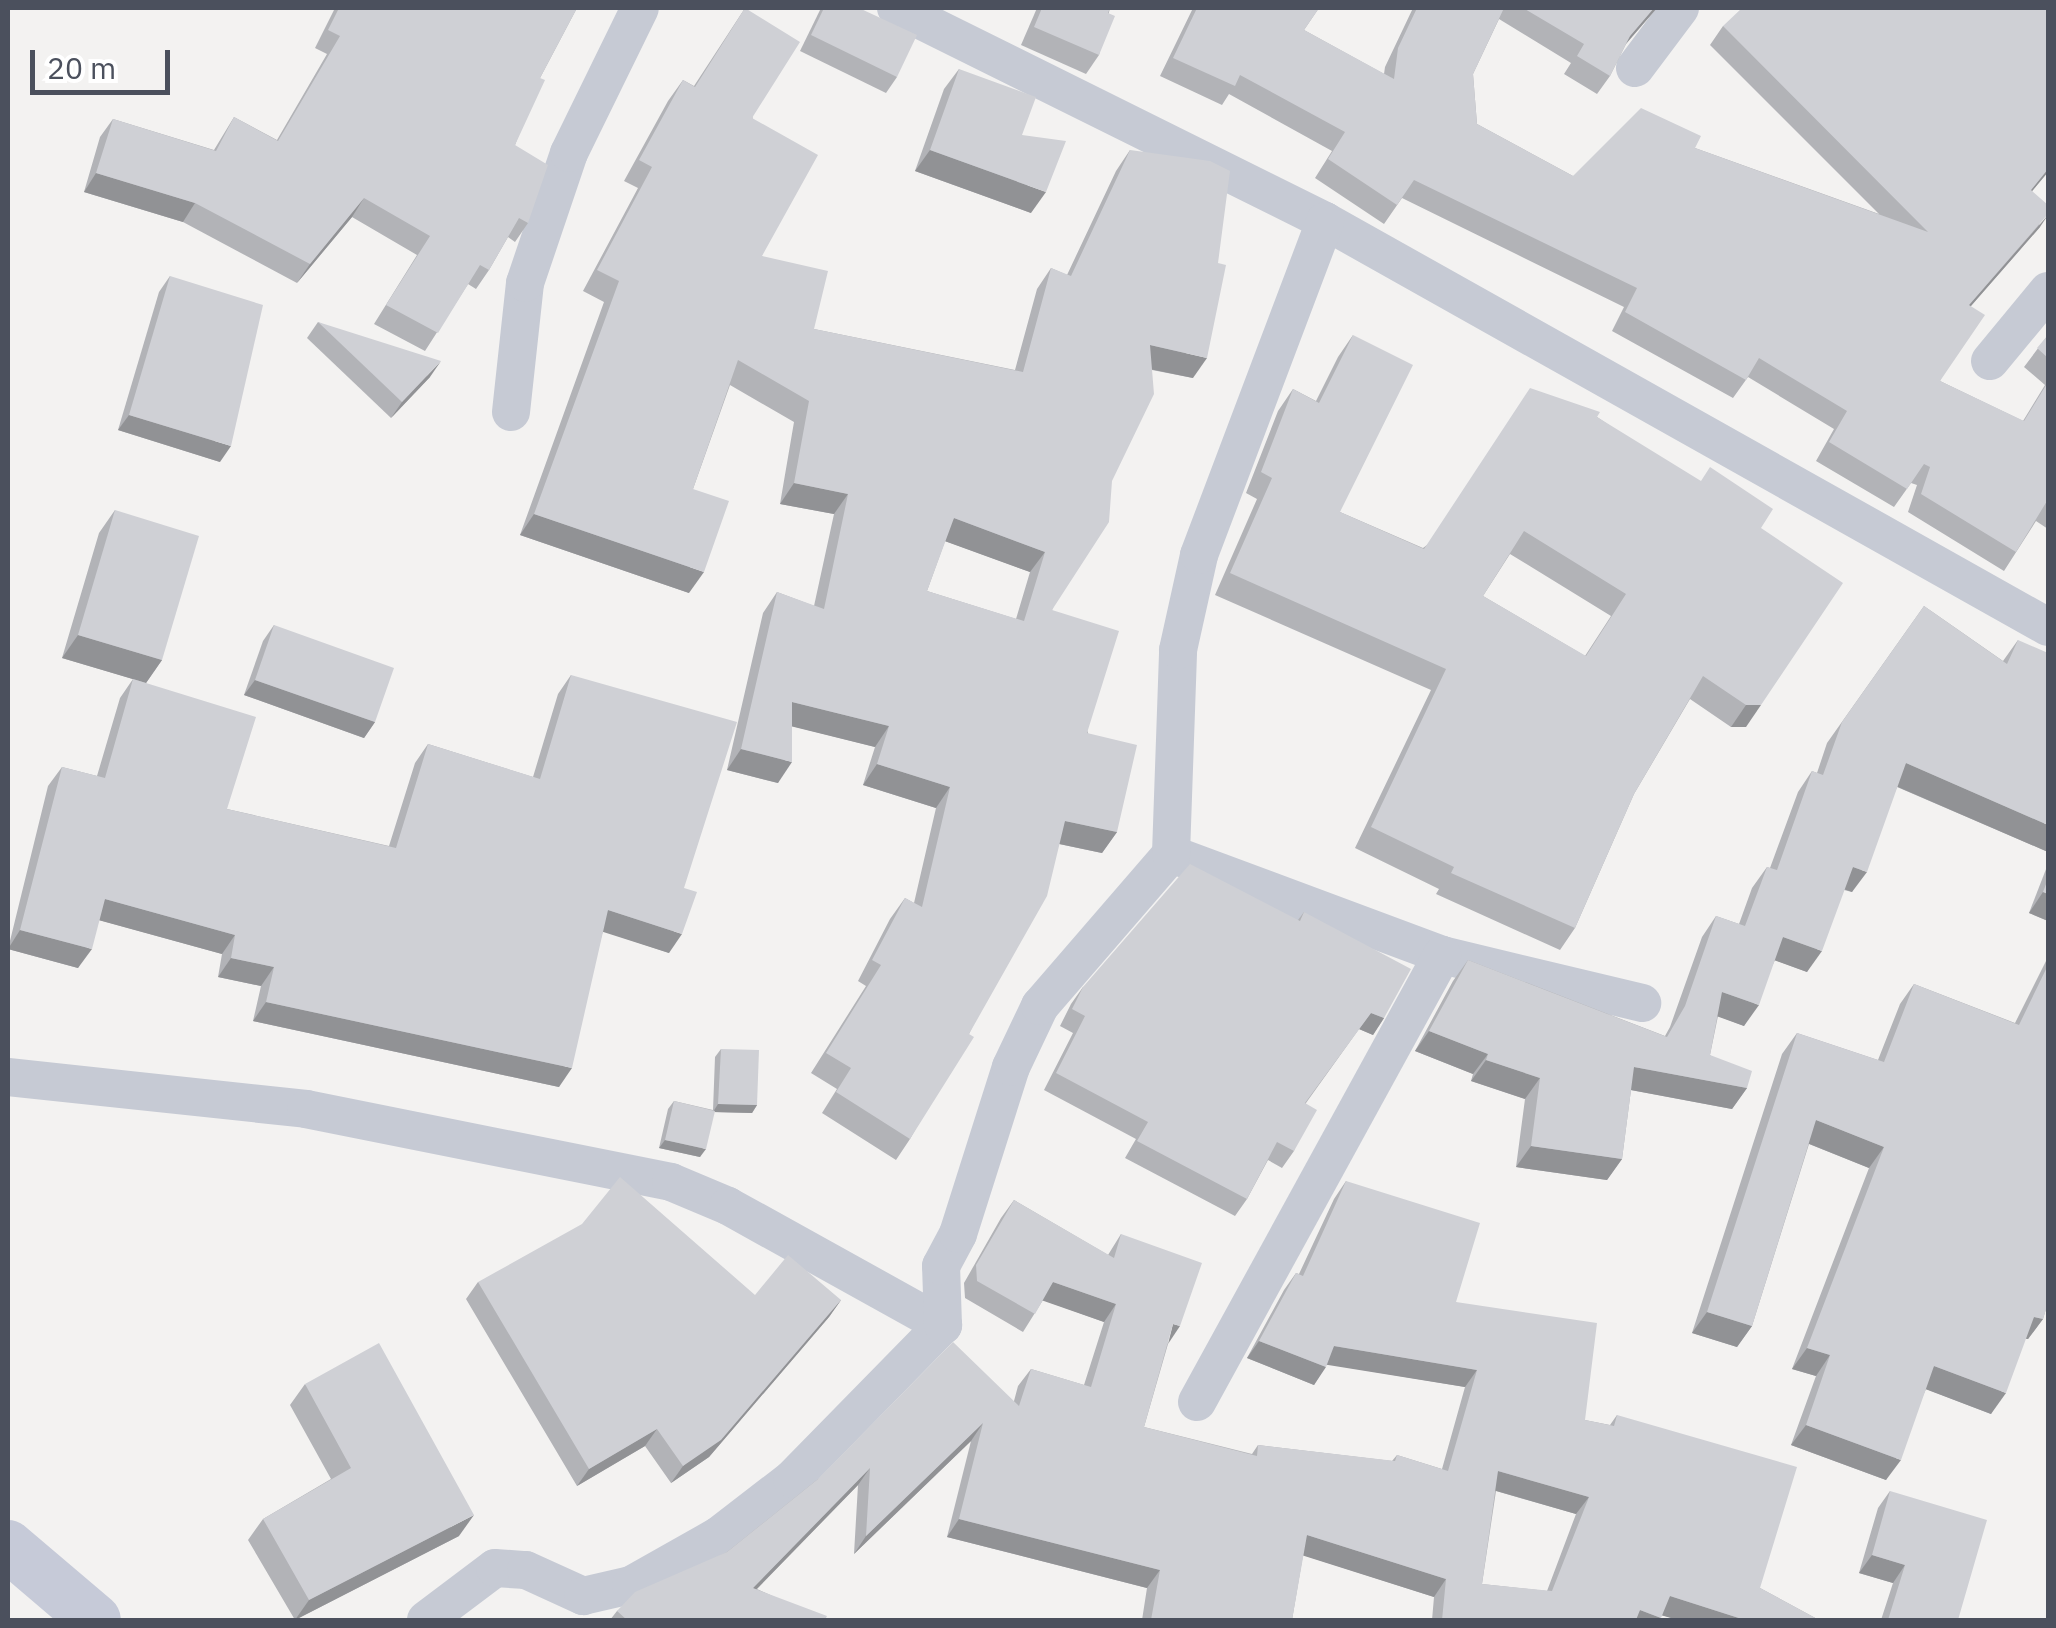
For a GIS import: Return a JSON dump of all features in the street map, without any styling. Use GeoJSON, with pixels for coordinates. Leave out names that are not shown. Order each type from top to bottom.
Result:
{"type":"FeatureCollection","features":[{"type":"Feature","properties":{"kind":"main road"},"geometry":{"type":"LineString","coordinates":[[8,1546],[95,1620]]}},
{"type":"Feature","properties":{"kind":"street"},"geometry":{"type":"LineString","coordinates":[[511,412],[525,283],[569,153],[640,8]]}},
{"type":"Feature","properties":{"kind":"street"},"geometry":{"type":"LineString","coordinates":[[896,8],[1326,222],[2048,627]]}},
{"type":"Feature","properties":{"kind":"street"},"geometry":{"type":"LineString","coordinates":[[1635,68],[1680,8]]}},
{"type":"Feature","properties":{"kind":"street"},"geometry":{"type":"LineString","coordinates":[[426,1620],[495,1568],[526,1570],[583,1596],[631,1585],[718,1536],[792,1479],[944,1325],[941,1266],[958,1234],[1011,1067],[1040,1006],[1171,854],[1178,650],[1199,555],[1326,222]]}},
{"type":"Feature","properties":{"kind":"street"},"geometry":{"type":"LineString","coordinates":[[1990,361],[2048,291]]}},
{"type":"Feature","properties":{"kind":"street"},"geometry":{"type":"LineString","coordinates":[[1171,854],[1442,955],[1642,1003]]}},
{"type":"Feature","properties":{"kind":"street"},"geometry":{"type":"LineString","coordinates":[[1197,1402],[1442,955]]}},
{"type":"Feature","properties":{"kind":"street"},"geometry":{"type":"LineString","coordinates":[[8,1077],[306,1110],[671,1182],[728,1206],[944,1325]]}},
{"type":"Feature","properties":{"kind":"building"},"geometry":{"type":"Polygon","coordinates":[[[339,8],[577,8],[540,78],[545,80],[515,145],[548,165],[528,223],[519,218],[489,270],[480,265],[438,333],[386,305],[430,236],[364,198],[310,264],[195,203],[96,173],[113,119],[216,151],[234,117],[278,141],[340,36],[328,30],[339,8]]]}},
{"type":"Feature","properties":{"kind":"building"},"geometry":{"type":"Polygon","coordinates":[[[745,8],[800,42],[752,118],[818,155],[762,256],[828,271],[814,329],[1023,372],[1051,268],[1071,276],[1130,150],[1210,161],[1230,171],[1218,263],[1226,265],[1207,358],[1150,345],[1154,394],[1112,481],[1109,522],[1052,610],[1119,631],[1087,733],[1137,745],[1117,832],[1065,821],[1047,896],[969,1034],[974,1037],[910,1139],[836,1092],[851,1068],[826,1053],[881,965],[872,960],[905,898],[922,907],[950,787],[877,764],[889,726],[792,702],[792,762],[741,749],[777,592],[824,609],[848,494],[794,483],[809,401],[738,360],[693,489],[729,501],[704,572],[534,514],[619,281],[597,270],[652,167],[639,160],[683,80],[695,87],[745,8]],[[954,518],[927,591],[1024,621],[1045,552],[954,518]]]}},
{"type":"Feature","properties":{"kind":"building"},"geometry":{"type":"Polygon","coordinates":[[[824,8],[859,8],[917,35],[897,77],[811,35],[824,8]]]}},
{"type":"Feature","properties":{"kind":"building"},"geometry":{"type":"Polygon","coordinates":[[[1042,8],[1110,8],[1108,13],[1115,16],[1099,55],[1034,27],[1042,8]]]}},
{"type":"Feature","properties":{"kind":"building"},"geometry":{"type":"Polygon","coordinates":[[[1197,8],[1319,8],[1304,30],[1394,79],[1398,48],[1417,8],[1504,8],[1473,74],[1477,124],[1573,176],[1641,108],[1701,136],[1695,148],[1928,232],[1723,26],[1742,8],[2048,8],[2048,169],[2031,190],[2048,205],[2048,214],[1969,305],[1985,315],[1940,381],[2024,421],[2048,382],[2048,502],[2016,552],[1921,494],[1930,467],[1924,464],[1907,489],[1829,442],[1847,411],[1759,358],[1746,380],[1625,312],[1637,288],[1414,180],[1397,205],[1328,159],[1345,132],[1240,75],[1235,86],[1173,58],[1197,8]]]}},
{"type":"Feature","properties":{"kind":"building"},"geometry":{"type":"Polygon","coordinates":[[[1523,8],[1654,8],[1630,36],[1610,76],[1577,56],[1584,44],[1523,8]]]}},
{"type":"Feature","properties":{"kind":"building"},"geometry":{"type":"Polygon","coordinates":[[[959,69],[1036,97],[1022,135],[1066,141],[1046,192],[930,150],[959,69]]]}},
{"type":"Feature","properties":{"kind":"building"},"geometry":{"type":"Polygon","coordinates":[[[170,276],[263,305],[231,446],[129,415],[170,276]]]}},
{"type":"Feature","properties":{"kind":"building"},"geometry":{"type":"Polygon","coordinates":[[[318,322],[441,361],[402,402],[318,322]]]}},
{"type":"Feature","properties":{"kind":"building"},"geometry":{"type":"Polygon","coordinates":[[[1353,335],[1413,365],[1340,512],[1424,549],[1530,388],[1600,412],[1597,417],[1701,481],[1710,467],[1773,509],[1761,528],[1843,583],[1761,705],[1746,705],[1703,676],[1634,794],[1575,928],[1451,873],[1454,867],[1371,827],[1446,669],[1230,573],[1272,478],[1261,472],[1293,389],[1319,403],[1353,335]],[[1524,531],[1483,596],[1586,656],[1626,594],[1524,531]]]}},
{"type":"Feature","properties":{"kind":"building"},"geometry":{"type":"Polygon","coordinates":[[[2048,335],[2048,358],[2037,348],[2048,335]]]}},
{"type":"Feature","properties":{"kind":"building"},"geometry":{"type":"Polygon","coordinates":[[[115,510],[199,536],[162,660],[78,635],[115,510]]]}},
{"type":"Feature","properties":{"kind":"building"},"geometry":{"type":"Polygon","coordinates":[[[1924,606],[2007,664],[2018,640],[2048,653],[2048,825],[1906,763],[1867,872],[1853,867],[1822,951],[1783,937],[1759,1005],[1722,992],[1710,1055],[1752,1071],[1747,1088],[1634,1067],[1622,1159],[1531,1146],[1540,1078],[1486,1060],[1488,1054],[1429,1031],[1468,960],[1667,1037],[1685,1006],[1716,916],[1745,926],[1767,867],[1777,870],[1812,771],[1823,775],[1842,722],[1924,606]]]}},
{"type":"Feature","properties":{"kind":"building"},"geometry":{"type":"Polygon","coordinates":[[[274,625],[394,668],[375,722],[255,680],[274,625]]]}},
{"type":"Feature","properties":{"kind":"building"},"geometry":{"type":"Polygon","coordinates":[[[571,675],[737,722],[684,888],[697,892],[682,934],[608,910],[572,1068],[266,1002],[274,967],[231,958],[235,935],[105,899],[92,949],[20,930],[62,767],[105,778],[133,679],[256,717],[227,809],[396,848],[428,744],[540,779],[571,675]]]}},
{"type":"Feature","properties":{"kind":"building"},"geometry":{"type":"Polygon","coordinates":[[[1190,864],[1300,921],[1304,912],[1411,969],[1384,1018],[1371,1013],[1305,1103],[1317,1110],[1294,1151],[1277,1142],[1247,1199],[1137,1141],[1148,1122],[1056,1073],[1085,1016],[1072,1009],[1083,987],[1190,864]]]}},
{"type":"Feature","properties":{"kind":"building"},"geometry":{"type":"Polygon","coordinates":[[[2048,965],[2048,1303],[2043,1319],[2034,1317],[2006,1393],[1934,1366],[1901,1460],[1806,1425],[1830,1355],[1807,1348],[1884,1147],[1816,1120],[1752,1326],[1707,1312],[1797,1033],[1884,1062],[1914,984],[2019,1025],[2048,965]]]}},
{"type":"Feature","properties":{"kind":"building"},"geometry":{"type":"Polygon","coordinates":[[[721,1049],[759,1050],[757,1105],[718,1104],[721,1049]]]}},
{"type":"Feature","properties":{"kind":"building"},"geometry":{"type":"Polygon","coordinates":[[[674,1101],[715,1111],[706,1149],[665,1140],[674,1101]]]}},
{"type":"Feature","properties":{"kind":"building"},"geometry":{"type":"Polygon","coordinates":[[[620,1177],[755,1295],[788,1255],[841,1300],[721,1440],[683,1466],[657,1429],[589,1469],[478,1282],[582,1224],[620,1177]]]}},
{"type":"Feature","properties":{"kind":"building"},"geometry":{"type":"Polygon","coordinates":[[[1346,1181],[1480,1223],[1456,1302],[1597,1323],[1585,1420],[1614,1426],[1617,1415],[1797,1467],[1760,1588],[1819,1620],[1745,1620],[1670,1596],[1661,1618],[1640,1610],[1636,1620],[1442,1620],[1446,1579],[1307,1535],[1292,1620],[1151,1620],[1160,1570],[959,1519],[983,1423],[866,1536],[870,1468],[753,1588],[827,1616],[825,1620],[627,1620],[617,1611],[635,1592],[727,1552],[818,1479],[953,1342],[1019,1406],[1031,1369],[1091,1387],[1116,1304],[1053,1282],[1035,1314],[977,1281],[976,1265],[1014,1200],[1114,1258],[1121,1234],[1202,1263],[1180,1326],[1173,1324],[1144,1427],[1257,1456],[1258,1445],[1395,1461],[1397,1455],[1448,1471],[1477,1370],[1334,1346],[1326,1367],[1259,1341],[1296,1273],[1303,1276],[1346,1181]],[[1498,1471],[1482,1584],[1552,1591],[1589,1497],[1498,1471]]]}},
{"type":"Feature","properties":{"kind":"building"},"geometry":{"type":"Polygon","coordinates":[[[379,1343],[474,1515],[309,1600],[263,1519],[351,1468],[305,1384],[379,1343]]]}},
{"type":"Feature","properties":{"kind":"building"},"geometry":{"type":"Polygon","coordinates":[[[1890,1491],[1987,1520],[1958,1620],[1888,1620],[1905,1565],[1872,1555],[1890,1491]]]}}]}
